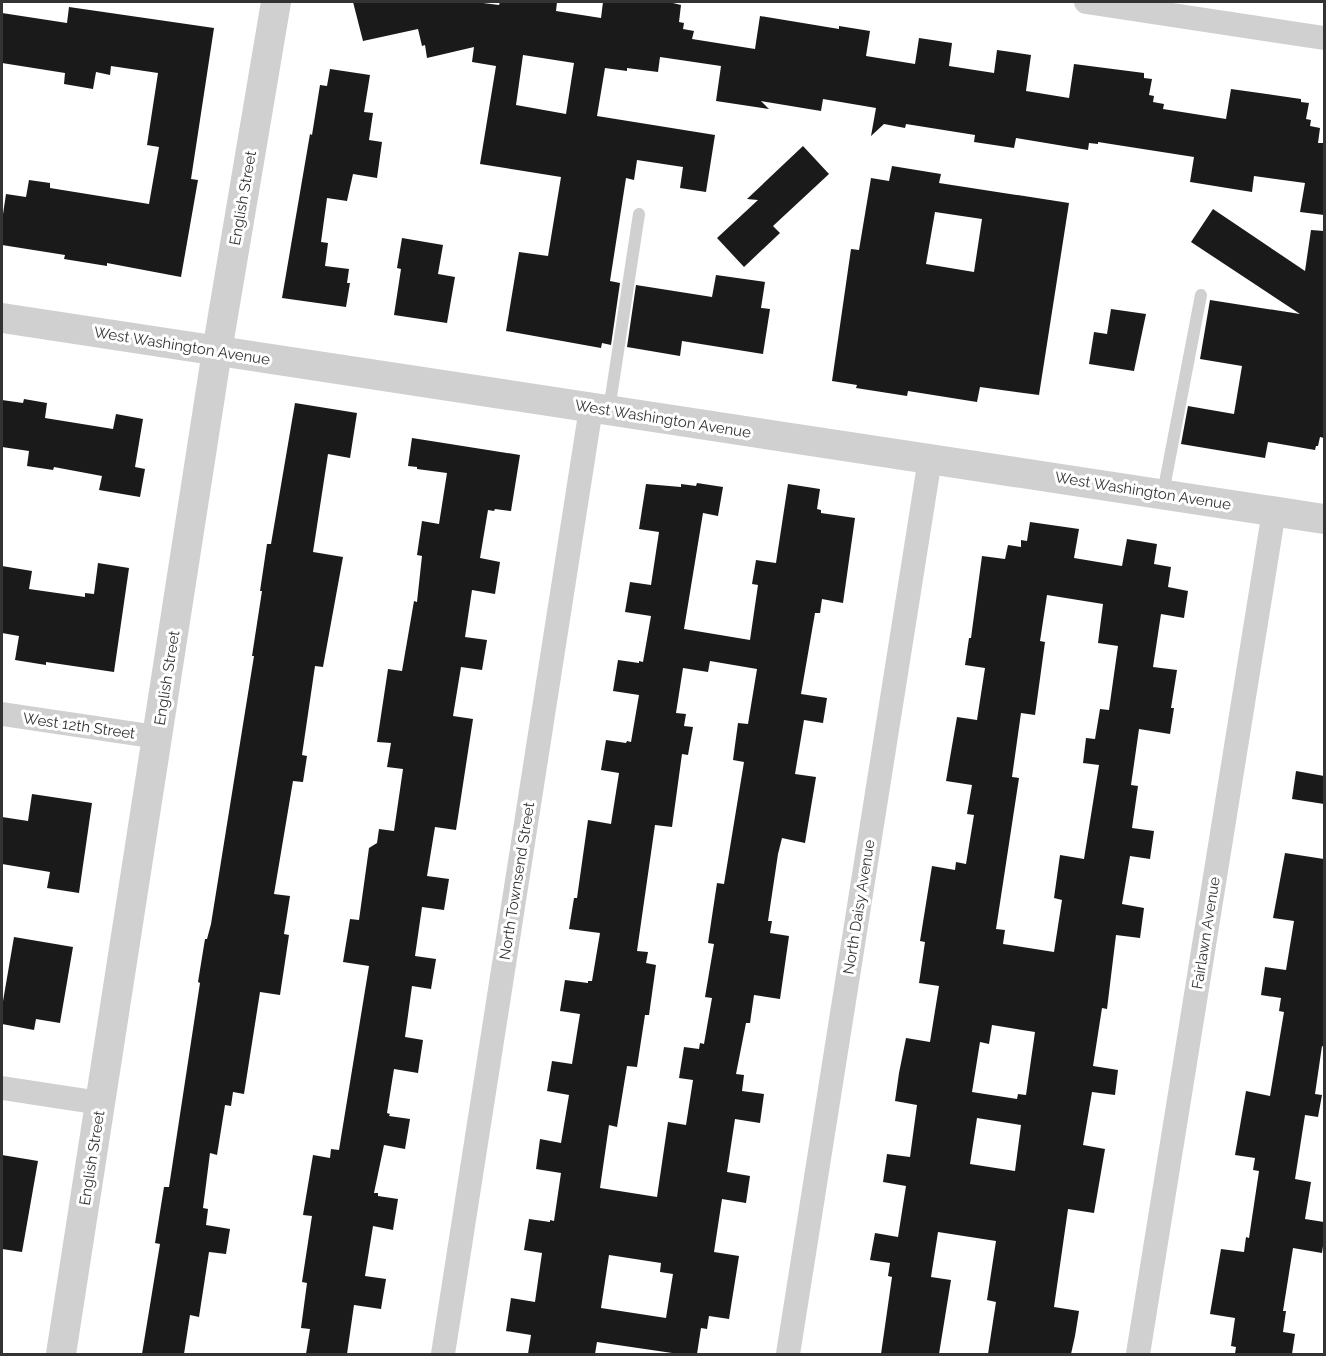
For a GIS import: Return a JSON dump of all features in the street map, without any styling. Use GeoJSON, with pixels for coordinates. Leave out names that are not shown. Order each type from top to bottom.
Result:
{"type":"FeatureCollection","features":[{"type":"Feature","properties":{"kind":"street","name":"English Street"},"geometry":{"type":"LineString","coordinates":[[61,1354],[217,351],[276,2]]}},
{"type":"Feature","properties":{"kind":"street"},"geometry":{"type":"LineString","coordinates":[[1086,2],[1324,38]]}},
{"type":"Feature","properties":{"kind":"street","name":"West Washington Avenue"},"geometry":{"type":"LineString","coordinates":[[2,318],[1324,519]]}},
{"type":"Feature","properties":{"kind":"street","name":"North Townsend Street"},"geometry":{"type":"LineString","coordinates":[[442,1354],[600,409]]}},
{"type":"Feature","properties":{"kind":"street","name":"North Daisy Avenue"},"geometry":{"type":"LineString","coordinates":[[788,1354],[930,459]]}},
{"type":"Feature","properties":{"kind":"street","name":"Fairlawn Avenue"},"geometry":{"type":"LineString","coordinates":[[1138,1354],[1274,511]]}},
{"type":"Feature","properties":{"kind":"street","name":"West 12th Street"},"geometry":{"type":"LineString","coordinates":[[2,714],[157,738]]}},
{"type":"Feature","properties":{"kind":"street"},"geometry":{"type":"LineString","coordinates":[[2,1088],[100,1103]]}},
{"type":"Feature","properties":{"kind":"lane"},"geometry":{"type":"LineString","coordinates":[[600,409],[639,214]]}},
{"type":"Feature","properties":{"kind":"lane"},"geometry":{"type":"LineString","coordinates":[[1163,495],[1201,295]]}},
{"type":"Feature","properties":{"kind":"building"},"geometry":{"type":"Polygon","coordinates":[[[353,2],[475,2],[499,5],[500,2],[557,2],[556,11],[601,18],[603,2],[673,2],[681,5],[679,22],[684,23],[683,29],[694,31],[692,39],[755,49],[760,16],[839,29],[839,26],[870,31],[866,56],[915,64],[919,38],[952,43],[949,66],[994,73],[997,50],[1031,55],[1026,91],[1069,98],[1074,64],[1144,73],[1144,78],[1152,79],[1149,95],[1154,96],[1153,102],[1164,104],[1163,109],[1226,119],[1231,89],[1301,99],[1301,102],[1309,103],[1306,119],[1311,120],[1310,126],[1320,128],[1318,143],[1324,143],[1324,215],[1300,212],[1305,183],[1254,176],[1252,192],[1190,182],[1194,157],[1098,142],[1098,144],[1089,143],[1088,150],[1016,138],[1014,148],[974,142],[975,135],[906,124],[905,128],[884,124],[871,136],[876,108],[823,99],[821,111],[761,101],[769,109],[716,101],[721,66],[660,57],[658,72],[605,68],[597,116],[715,135],[706,192],[680,188],[683,167],[637,160],[634,180],[626,178],[610,281],[620,283],[611,345],[602,343],[601,348],[506,331],[519,252],[548,256],[561,177],[480,164],[496,66],[472,62],[474,47],[427,58],[425,45],[422,46],[418,29],[363,41],[353,2]],[[523,55],[516,105],[566,114],[574,63],[523,55]]]}},
{"type":"Feature","properties":{"kind":"building"},"geometry":{"type":"Polygon","coordinates":[[[69,7],[214,28],[191,179],[198,180],[181,277],[107,263],[107,266],[64,259],[65,255],[2,245],[2,221],[6,194],[26,197],[29,180],[50,183],[50,188],[149,204],[159,147],[147,145],[158,73],[111,66],[110,75],[96,72],[93,89],[64,84],[65,73],[2,63],[2,13],[67,23],[69,7]]]}},
{"type":"Feature","properties":{"kind":"building"},"geometry":{"type":"Polygon","coordinates":[[[330,69],[370,75],[364,112],[373,113],[369,140],[382,142],[377,178],[353,174],[347,201],[327,198],[321,242],[328,243],[325,266],[349,269],[347,283],[350,283],[346,307],[282,298],[320,85],[327,86],[330,69]]]}},
{"type":"Feature","properties":{"kind":"building"},"geometry":{"type":"Polygon","coordinates":[[[803,146],[829,174],[773,226],[780,233],[744,267],[717,238],[758,200],[747,199],[803,146]]]}},
{"type":"Feature","properties":{"kind":"building"},"geometry":{"type":"Polygon","coordinates":[[[892,166],[941,174],[939,183],[1069,203],[1039,395],[980,387],[977,402],[908,391],[907,396],[856,388],[857,385],[832,381],[851,249],[859,250],[871,178],[889,181],[892,166]],[[935,212],[926,264],[974,272],[982,219],[935,212]]]}},
{"type":"Feature","properties":{"kind":"building"},"geometry":{"type":"Polygon","coordinates":[[[1213,209],[1305,271],[1311,230],[1324,231],[1324,438],[1320,437],[1315,450],[1268,442],[1265,458],[1181,444],[1188,406],[1234,414],[1242,366],[1200,359],[1210,300],[1300,314],[1191,242],[1213,209]]]}},
{"type":"Feature","properties":{"kind":"building"},"geometry":{"type":"Polygon","coordinates":[[[402,238],[443,245],[438,274],[455,277],[447,323],[394,315],[401,269],[397,268],[402,238]]]}},
{"type":"Feature","properties":{"kind":"building"},"geometry":{"type":"Polygon","coordinates":[[[716,275],[765,282],[761,308],[770,309],[763,354],[682,341],[680,356],[627,347],[636,285],[712,297],[716,275]]]}},
{"type":"Feature","properties":{"kind":"building"},"geometry":{"type":"Polygon","coordinates":[[[1111,309],[1146,314],[1134,371],[1089,364],[1094,332],[1107,334],[1111,309]]]}},
{"type":"Feature","properties":{"kind":"building"},"geometry":{"type":"Polygon","coordinates":[[[24,399],[47,403],[45,418],[113,429],[116,414],[143,419],[135,467],[145,469],[140,497],[99,490],[102,476],[54,467],[53,470],[27,466],[29,451],[2,447],[2,400],[23,403],[24,399]]]}},
{"type":"Feature","properties":{"kind":"building"},"geometry":{"type":"Polygon","coordinates":[[[295,403],[357,413],[350,458],[328,454],[313,552],[343,557],[323,667],[315,666],[302,755],[307,756],[303,782],[293,781],[274,894],[290,896],[284,934],[289,935],[280,995],[260,992],[244,1094],[233,1092],[231,1106],[225,1105],[217,1155],[210,1153],[203,1208],[208,1209],[206,1225],[230,1229],[226,1254],[209,1252],[199,1317],[190,1315],[184,1354],[142,1354],[160,1244],[155,1243],[164,1187],[169,1187],[200,983],[198,982],[205,939],[207,939],[211,924],[254,656],[252,656],[267,544],[271,544],[295,403]]]}},
{"type":"Feature","properties":{"kind":"building"},"geometry":{"type":"Polygon","coordinates":[[[412,438],[520,455],[511,511],[488,510],[480,558],[500,562],[495,594],[472,590],[465,637],[487,640],[482,670],[461,667],[453,716],[473,719],[456,830],[435,827],[427,876],[449,879],[444,910],[422,907],[415,956],[436,959],[431,989],[412,986],[405,1037],[423,1040],[418,1073],[394,1069],[387,1113],[390,1114],[389,1116],[410,1119],[405,1149],[384,1145],[374,1193],[378,1193],[378,1196],[398,1199],[393,1230],[373,1226],[365,1276],[386,1279],[381,1309],[354,1305],[347,1354],[306,1354],[310,1329],[301,1328],[307,1283],[302,1282],[312,1216],[303,1215],[313,1155],[330,1158],[331,1149],[339,1150],[369,966],[343,962],[350,919],[359,920],[369,848],[377,843],[379,829],[394,831],[403,769],[387,767],[391,743],[377,742],[388,669],[402,671],[414,601],[417,602],[422,556],[417,555],[422,521],[439,524],[447,473],[408,466],[412,438]]]}},
{"type":"Feature","properties":{"kind":"building"},"geometry":{"type":"Polygon","coordinates":[[[697,483],[723,487],[718,516],[703,513],[684,629],[750,640],[758,585],[752,584],[756,560],[776,563],[788,484],[820,489],[817,509],[821,510],[821,513],[855,518],[843,603],[822,599],[820,613],[815,613],[801,694],[827,698],[823,723],[804,720],[795,774],[816,777],[805,843],[782,838],[778,854],[768,921],[772,921],[770,933],[789,936],[780,999],[754,995],[750,1023],[746,1023],[736,1074],[744,1075],[742,1091],[764,1094],[760,1123],[735,1119],[727,1172],[750,1176],[746,1203],[722,1199],[714,1252],[739,1256],[729,1319],[709,1316],[707,1329],[701,1328],[697,1354],[679,1354],[597,1342],[595,1354],[528,1354],[531,1335],[506,1331],[511,1298],[535,1302],[542,1253],[524,1250],[529,1219],[554,1221],[561,1173],[536,1169],[540,1139],[561,1143],[569,1095],[547,1091],[552,1061],[572,1064],[580,1014],[560,1011],[565,980],[588,983],[592,981],[600,933],[569,929],[574,898],[577,898],[588,820],[611,824],[619,773],[601,770],[606,740],[631,742],[639,695],[613,691],[618,660],[643,662],[651,616],[625,612],[630,582],[651,585],[659,532],[639,529],[646,484],[696,486],[697,483]],[[710,661],[708,672],[683,668],[676,713],[686,714],[684,726],[693,727],[688,755],[682,754],[672,827],[655,825],[637,951],[648,952],[646,963],[656,965],[649,1015],[645,1015],[637,1067],[627,1066],[617,1127],[609,1125],[600,1188],[657,1197],[668,1122],[686,1125],[693,1080],[679,1078],[684,1047],[699,1049],[700,1043],[704,1044],[712,998],[705,997],[714,944],[708,943],[717,883],[724,884],[744,762],[733,760],[738,723],[748,724],[757,669],[710,661]],[[609,1255],[601,1308],[666,1318],[673,1274],[660,1272],[661,1263],[609,1255]]]}},
{"type":"Feature","properties":{"kind":"building"},"geometry":{"type":"Polygon","coordinates":[[[1030,522],[1079,529],[1074,558],[1122,566],[1127,539],[1157,544],[1154,564],[1171,567],[1168,587],[1188,591],[1184,618],[1161,614],[1153,667],[1177,670],[1171,708],[1174,708],[1170,734],[1139,729],[1131,785],[1138,786],[1132,828],[1154,831],[1150,859],[1130,856],[1122,904],[1144,908],[1140,938],[1116,935],[1107,1009],[1102,1008],[1093,1066],[1118,1070],[1115,1095],[1092,1092],[1083,1145],[1105,1149],[1094,1213],[1068,1209],[1054,1307],[1079,1311],[1075,1336],[1071,1354],[988,1354],[996,1302],[987,1300],[996,1241],[938,1232],[931,1277],[951,1280],[939,1354],[881,1354],[892,1277],[888,1276],[890,1263],[870,1260],[875,1233],[898,1237],[906,1186],[883,1182],[887,1154],[910,1157],[917,1105],[895,1101],[899,1073],[906,1038],[930,1042],[939,986],[919,983],[925,942],[920,941],[932,866],[955,870],[956,862],[966,864],[974,815],[967,814],[972,785],[946,781],[957,717],[977,720],[985,668],[965,665],[982,556],[1005,559],[1008,545],[1021,547],[1021,540],[1027,541],[1030,522]],[[1047,595],[1040,641],[1045,642],[1035,715],[1021,713],[1012,777],[1019,778],[996,929],[1005,930],[1003,944],[1054,952],[1062,900],[1054,898],[1060,855],[1084,859],[1099,765],[1083,763],[1086,738],[1095,739],[1100,709],[1109,710],[1118,646],[1098,643],[1103,604],[1047,595]],[[992,1025],[989,1044],[980,1042],[972,1092],[1017,1099],[1018,1094],[1026,1095],[1035,1032],[992,1025]],[[977,1118],[970,1164],[1015,1171],[1021,1125],[977,1118]]]}},
{"type":"Feature","properties":{"kind":"building"},"geometry":{"type":"Polygon","coordinates":[[[98,563],[129,568],[114,672],[15,660],[19,636],[2,633],[2,566],[32,571],[29,589],[85,597],[85,593],[94,594],[98,563]]]}},
{"type":"Feature","properties":{"kind":"building"},"geometry":{"type":"Polygon","coordinates":[[[1296,771],[1324,776],[1324,804],[1292,799],[1296,771]]]}},
{"type":"Feature","properties":{"kind":"building"},"geometry":{"type":"Polygon","coordinates":[[[32,794],[92,803],[79,893],[47,888],[50,872],[2,864],[2,817],[28,821],[32,794]]]}},
{"type":"Feature","properties":{"kind":"building"},"geometry":{"type":"Polygon","coordinates":[[[1285,853],[1324,859],[1324,1047],[1322,1046],[1315,1094],[1322,1095],[1318,1117],[1305,1115],[1295,1179],[1311,1182],[1305,1219],[1324,1222],[1324,1239],[1322,1253],[1293,1248],[1283,1311],[1286,1311],[1283,1332],[1295,1334],[1292,1354],[1235,1354],[1236,1347],[1231,1346],[1235,1318],[1210,1314],[1221,1249],[1244,1252],[1246,1237],[1249,1238],[1259,1171],[1253,1170],[1255,1158],[1235,1155],[1246,1091],[1270,1096],[1284,1012],[1279,1011],[1281,998],[1261,995],[1265,967],[1286,970],[1294,921],[1273,918],[1285,853]]]}},
{"type":"Feature","properties":{"kind":"building"},"geometry":{"type":"Polygon","coordinates":[[[14,937],[73,947],[60,1023],[36,1019],[34,1030],[2,1024],[2,1007],[14,937]]]}},
{"type":"Feature","properties":{"kind":"building"},"geometry":{"type":"Polygon","coordinates":[[[2,1155],[38,1161],[22,1252],[2,1249],[2,1155]]]}}]}
